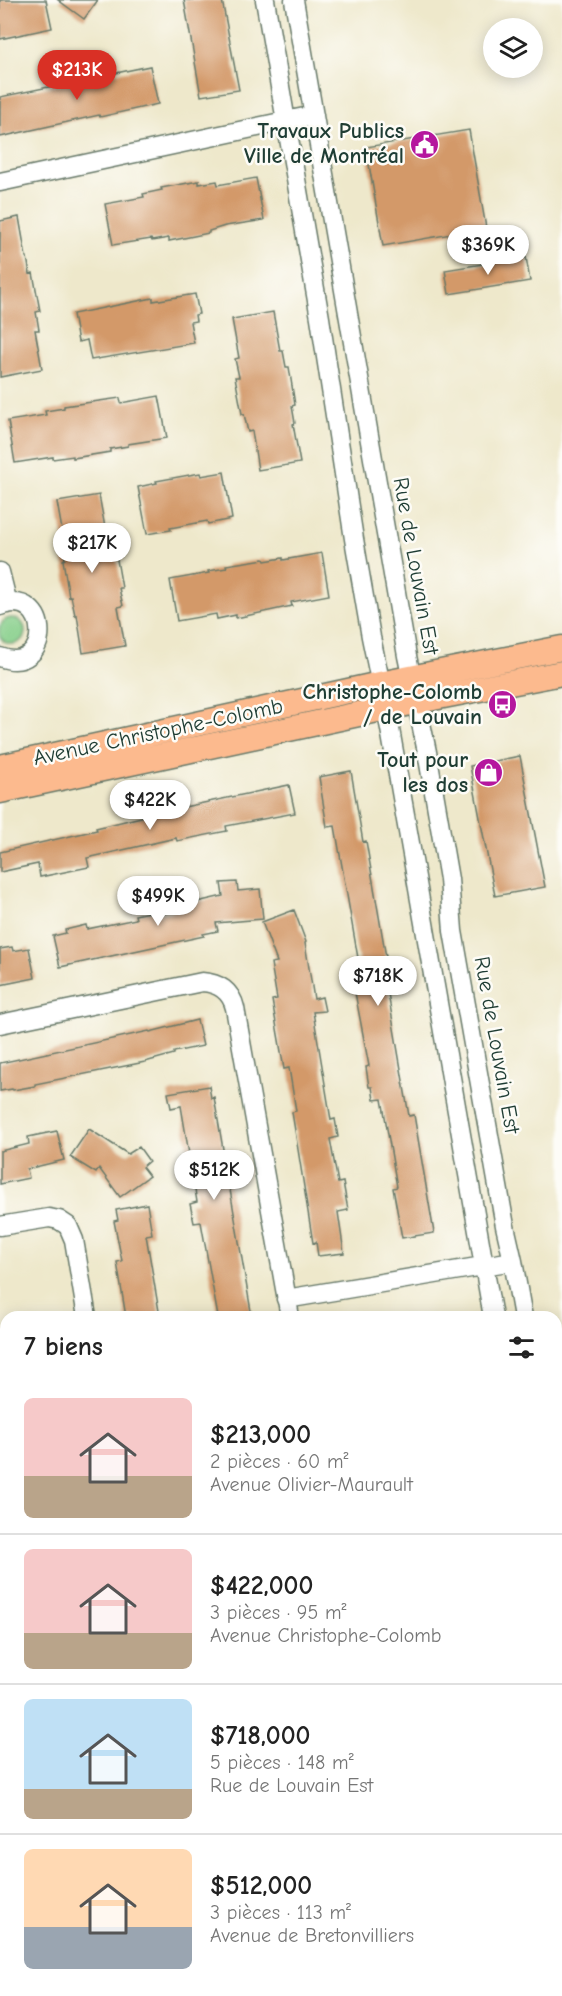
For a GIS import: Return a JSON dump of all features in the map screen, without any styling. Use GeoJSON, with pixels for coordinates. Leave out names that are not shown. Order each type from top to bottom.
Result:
{"type":"FeatureCollection","features":[{"type":"Feature","properties":{"kind":"main road","name":"Avenue Christophe-Colomb"},"geometry":{"type":"LineString","coordinates":[[0,766],[380,684],[562,648]]}},
{"type":"Feature","properties":{"kind":"main road","name":"Avenue Christophe-Colomb"},"geometry":{"type":"LineString","coordinates":[[0,791],[386,708],[562,673]]}},
{"type":"Feature","properties":{"kind":"street"},"geometry":{"type":"LineString","coordinates":[[265,0],[334,400],[352,528],[386,708],[492,1311]]}},
{"type":"Feature","properties":{"kind":"street","name":"Rue de Louvain Est"},"geometry":{"type":"LineString","coordinates":[[294,0],[411,678],[449,879],[453,931],[522,1311]]}},
{"type":"Feature","properties":{"kind":"street"},"geometry":{"type":"LineString","coordinates":[[0,182],[314,115]]}},
{"type":"Feature","properties":{"kind":"street"},"geometry":{"type":"LineString","coordinates":[[0,572],[4,605],[23,605],[35,614],[39,623],[40,637],[37,646],[26,656],[11,660],[0,657]]}},
{"type":"Feature","properties":{"kind":"street"},"geometry":{"type":"LineString","coordinates":[[0,1024],[202,981],[219,986],[228,993],[235,1008],[288,1308],[513,1261]]}},
{"type":"Feature","properties":{"kind":"street"},"geometry":{"type":"LineString","coordinates":[[0,1226],[49,1218],[59,1220],[68,1226],[74,1240],[86,1311]]}},
{"type":"Feature","properties":{"kind":"green space"},"geometry":{"type":"Polygon","coordinates":[[[12,618],[21,622],[25,631],[21,640],[12,644],[3,640],[-1,631],[3,622],[12,618]]]}},
{"type":"Feature","properties":{"kind":"building"},"geometry":{"type":"Polygon","coordinates":[[[0,0],[46,0],[52,28],[0,39],[0,0]]]}},
{"type":"Feature","properties":{"kind":"building"},"geometry":{"type":"Polygon","coordinates":[[[58,0],[98,0],[84,19],[58,0]]]}},
{"type":"Feature","properties":{"kind":"building"},"geometry":{"type":"Polygon","coordinates":[[[184,0],[222,0],[239,90],[201,96],[184,0]]]}},
{"type":"Feature","properties":{"kind":"building"},"geometry":{"type":"Polygon","coordinates":[[[150,66],[158,104],[0,137],[0,97],[150,66]]]}},
{"type":"Feature","properties":{"kind":"building"},"geometry":{"type":"Polygon","coordinates":[[[469,130],[486,228],[383,246],[366,147],[469,130]]]}},
{"type":"Feature","properties":{"kind":"building"},"geometry":{"type":"Polygon","coordinates":[[[256,178],[264,220],[225,226],[209,231],[209,233],[169,241],[169,238],[152,241],[151,239],[113,245],[105,204],[144,197],[143,194],[162,190],[161,188],[199,181],[199,184],[217,181],[218,185],[256,178]]]}},
{"type":"Feature","properties":{"kind":"building"},"geometry":{"type":"Polygon","coordinates":[[[19,217],[26,257],[30,274],[33,273],[40,311],[36,312],[39,330],[35,330],[42,369],[0,377],[0,221],[19,217]]]}},
{"type":"Feature","properties":{"kind":"building"},"geometry":{"type":"Polygon","coordinates":[[[526,257],[530,281],[449,294],[445,270],[526,257]]]}},
{"type":"Feature","properties":{"kind":"building"},"geometry":{"type":"Polygon","coordinates":[[[195,294],[199,314],[195,315],[196,321],[190,322],[194,343],[91,360],[87,340],[78,342],[73,314],[153,298],[153,301],[195,294]]]}},
{"type":"Feature","properties":{"kind":"building"},"geometry":{"type":"Polygon","coordinates":[[[273,312],[280,351],[283,351],[286,367],[289,367],[295,405],[292,406],[295,423],[293,424],[300,463],[258,470],[252,431],[248,432],[244,414],[242,414],[235,377],[239,377],[235,359],[239,358],[232,319],[273,312]]]}},
{"type":"Feature","properties":{"kind":"building"},"geometry":{"type":"Polygon","coordinates":[[[159,396],[167,438],[128,444],[128,446],[110,449],[110,452],[15,463],[8,421],[46,415],[45,411],[64,408],[64,406],[120,398],[121,403],[159,396]]]}},
{"type":"Feature","properties":{"kind":"building"},"geometry":{"type":"Polygon","coordinates":[[[224,472],[232,519],[208,524],[207,521],[147,534],[138,487],[157,483],[156,481],[200,473],[201,476],[224,472]]]}},
{"type":"Feature","properties":{"kind":"building"},"geometry":{"type":"Polygon","coordinates":[[[99,495],[106,533],[110,533],[114,554],[116,554],[122,588],[119,588],[123,606],[118,607],[125,646],[83,653],[77,615],[75,615],[71,596],[69,597],[63,560],[65,559],[62,541],[64,541],[57,502],[99,495]]]}},
{"type":"Feature","properties":{"kind":"building"},"geometry":{"type":"Polygon","coordinates":[[[322,553],[329,595],[291,602],[292,606],[236,618],[236,615],[217,619],[216,614],[177,621],[170,580],[209,573],[208,571],[227,568],[226,565],[264,559],[265,561],[283,558],[283,560],[322,553]]]}},
{"type":"Feature","properties":{"kind":"building"},"geometry":{"type":"Polygon","coordinates":[[[520,756],[545,887],[495,896],[470,766],[520,756]]]}},
{"type":"Feature","properties":{"kind":"building"},"geometry":{"type":"Polygon","coordinates":[[[351,771],[363,842],[366,841],[387,963],[383,964],[409,1116],[414,1115],[434,1233],[402,1238],[393,1188],[397,1187],[382,1099],[374,1100],[372,1087],[369,1087],[366,1067],[369,1066],[353,982],[362,981],[335,826],[327,827],[319,777],[351,771]]]}},
{"type":"Feature","properties":{"kind":"building"},"geometry":{"type":"Polygon","coordinates":[[[289,785],[295,813],[226,826],[227,831],[177,841],[176,838],[87,858],[89,867],[40,877],[38,864],[0,872],[0,852],[97,830],[96,828],[170,810],[289,785]]]}},
{"type":"Feature","properties":{"kind":"building"},"geometry":{"type":"Polygon","coordinates":[[[237,882],[238,891],[260,889],[263,919],[216,923],[218,931],[203,934],[204,936],[60,967],[53,936],[66,933],[65,930],[86,925],[87,929],[136,919],[135,915],[155,911],[156,915],[186,908],[197,902],[223,896],[221,883],[237,882]]]}},
{"type":"Feature","properties":{"kind":"building"},"geometry":{"type":"Polygon","coordinates":[[[294,910],[306,942],[314,999],[322,997],[325,1011],[313,1012],[331,1120],[335,1119],[338,1137],[330,1139],[338,1183],[343,1182],[348,1210],[338,1212],[344,1253],[318,1256],[316,1242],[313,1243],[292,1112],[296,1111],[289,1068],[284,1069],[272,1000],[277,999],[271,963],[277,962],[262,922],[294,910]]]}},
{"type":"Feature","properties":{"kind":"building"},"geometry":{"type":"Polygon","coordinates":[[[12,947],[13,951],[29,948],[35,978],[0,985],[0,949],[12,947]]]}},
{"type":"Feature","properties":{"kind":"building"},"geometry":{"type":"Polygon","coordinates":[[[197,1020],[203,1046],[174,1052],[174,1054],[145,1062],[35,1084],[35,1086],[0,1091],[0,1063],[197,1020]]]}},
{"type":"Feature","properties":{"kind":"building"},"geometry":{"type":"Polygon","coordinates":[[[209,1086],[211,1098],[214,1097],[251,1311],[217,1311],[201,1222],[194,1223],[190,1204],[197,1202],[181,1106],[171,1108],[168,1093],[209,1086]]]}},
{"type":"Feature","properties":{"kind":"building"},"geometry":{"type":"Polygon","coordinates":[[[89,1129],[128,1154],[139,1147],[149,1161],[142,1167],[149,1176],[120,1197],[99,1168],[96,1173],[70,1157],[89,1129]]]}},
{"type":"Feature","properties":{"kind":"building"},"geometry":{"type":"Polygon","coordinates":[[[57,1131],[64,1160],[27,1169],[29,1178],[0,1184],[0,1151],[29,1144],[28,1137],[57,1131]]]}},
{"type":"Feature","properties":{"kind":"building"},"geometry":{"type":"Polygon","coordinates":[[[147,1204],[152,1234],[146,1235],[159,1311],[125,1311],[117,1262],[122,1261],[114,1221],[118,1220],[116,1210],[147,1204]]]}},
{"type":"Feature","properties":{"kind":"place","name":"Travaux Publics Ville de Montréal"},"geometry":{"type":"Point","coordinates":[425,144]}},
{"type":"Feature","properties":{"kind":"place","name":"Christophe-Colomb / de Louvain"},"geometry":{"type":"Point","coordinates":[503,705]}},
{"type":"Feature","properties":{"kind":"place","name":"Tout pour les dos"},"geometry":{"type":"Point","coordinates":[489,773]}}]}
